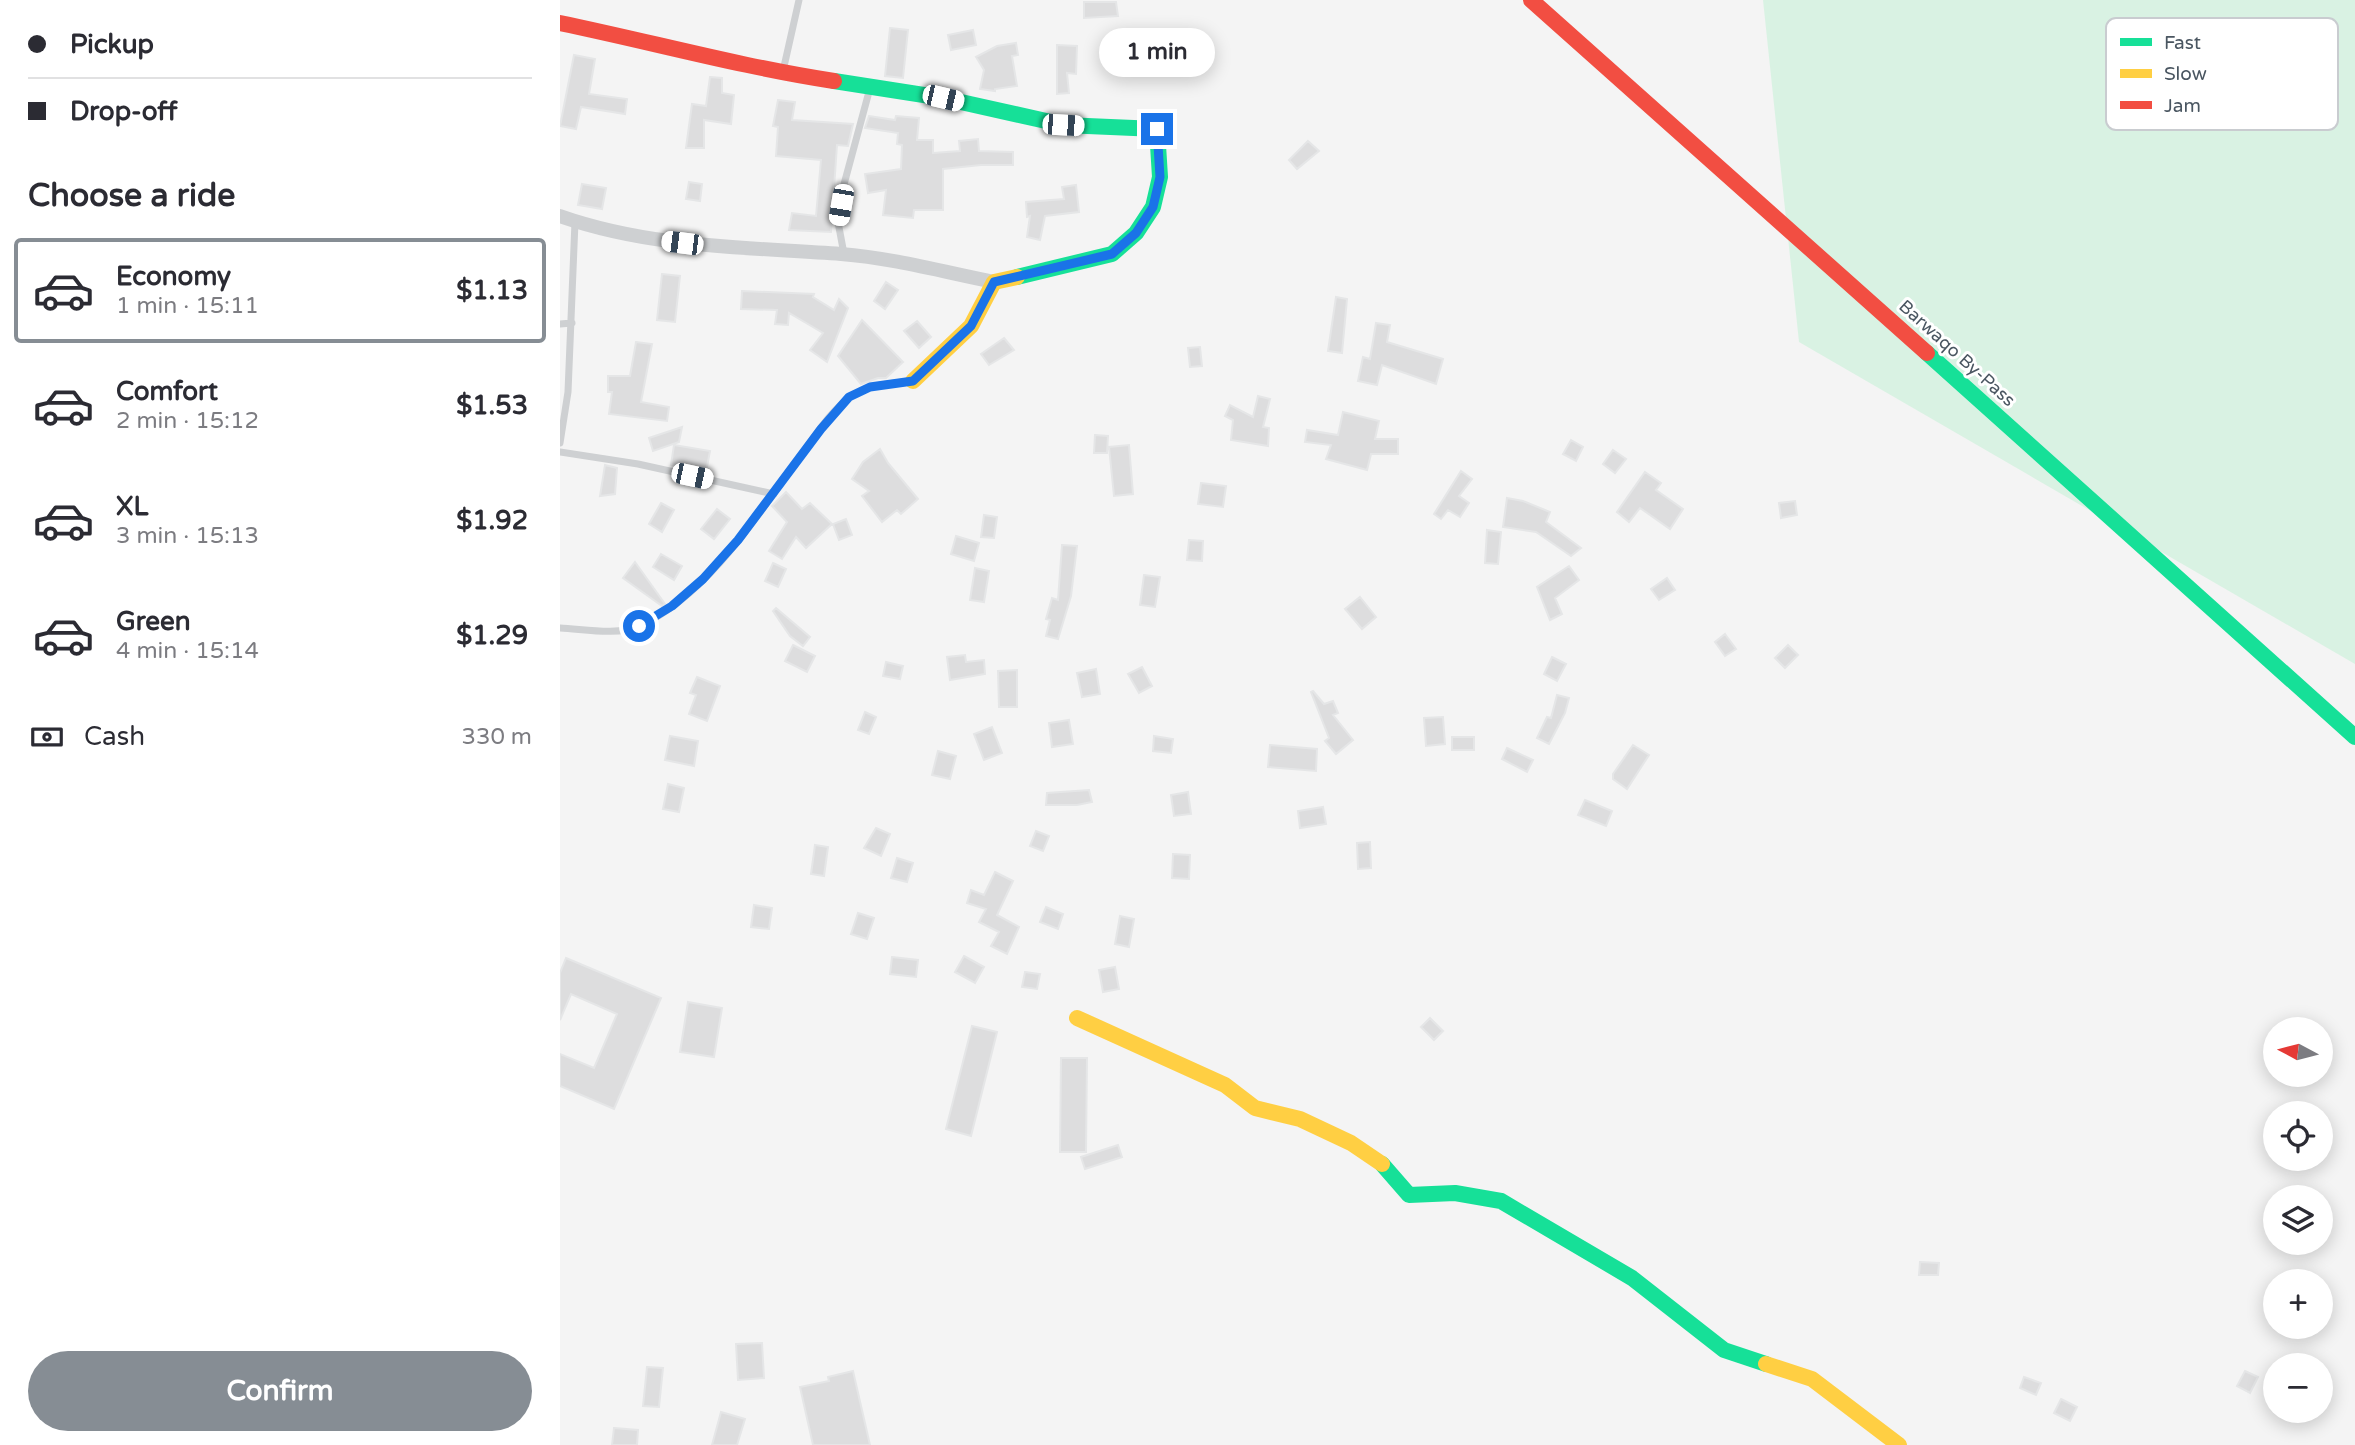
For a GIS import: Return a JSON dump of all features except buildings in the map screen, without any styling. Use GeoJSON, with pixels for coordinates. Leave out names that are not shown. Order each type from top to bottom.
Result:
{"type":"FeatureCollection","features":[{"type":"Feature","properties":{"kind":"main road","name":"Barwaqo By-Pass"},"geometry":{"type":"LineString","coordinates":[[1531,0],[2355,737]]}},
{"type":"Feature","properties":{"kind":"main road"},"geometry":{"type":"LineString","coordinates":[[560,23],[662,44],[761,70],[943,98],[1063,125],[1157,129],[1160,177],[1153,207],[1136,233],[1112,254],[994,282],[971,326],[913,381]]}},
{"type":"Feature","properties":{"kind":"main road"},"geometry":{"type":"LineString","coordinates":[[1077,1018],[1225,1085],[1255,1108],[1300,1119],[1351,1143],[1386,1166],[1409,1195],[1455,1194],[1501,1201],[1632,1278],[1724,1350],[1812,1379],[1899,1445]]}},
{"type":"Feature","properties":{"kind":"street"},"geometry":{"type":"LineString","coordinates":[[560,216],[636,237],[705,246],[845,254],[994,282]]}},
{"type":"Feature","properties":{"kind":"lane"},"geometry":{"type":"LineString","coordinates":[[782,73],[799,0]]}},
{"type":"Feature","properties":{"kind":"lane"},"geometry":{"type":"LineString","coordinates":[[845,254],[838,222],[870,88]]}},
{"type":"Feature","properties":{"kind":"lane"},"geometry":{"type":"LineString","coordinates":[[560,443],[568,392],[575,222]]}},
{"type":"Feature","properties":{"kind":"lane"},"geometry":{"type":"LineString","coordinates":[[560,324],[572,323]]}},
{"type":"Feature","properties":{"kind":"lane"},"geometry":{"type":"LineString","coordinates":[[560,628],[625,630],[650,620],[703,579],[738,540],[821,429],[849,397],[870,387],[913,381]]}},
{"type":"Feature","properties":{"kind":"lane"},"geometry":{"type":"LineString","coordinates":[[560,452],[638,464],[774,494]]}},
{"type":"Feature","properties":{"kind":"green space"},"geometry":{"type":"Polygon","coordinates":[[[1763,0],[2355,0],[2355,664],[1799,342],[1763,0]]]}},
{"type":"Feature","properties":{"kind":"traffic: fast"},"geometry":{"type":"LineString","coordinates":[[834,81],[943,98],[1064,125],[1157,129],[1160,177],[1153,207],[1136,233],[1112,254],[1017,277]]}},
{"type":"Feature","properties":{"kind":"traffic: fast"},"geometry":{"type":"LineString","coordinates":[[1927,353],[2355,737]]}},
{"type":"Feature","properties":{"kind":"traffic: fast"},"geometry":{"type":"LineString","coordinates":[[1382,1164],[1409,1195],[1455,1193],[1501,1201],[1632,1278],[1724,1350],[1766,1364]]}},
{"type":"Feature","properties":{"kind":"traffic: slow"},"geometry":{"type":"LineString","coordinates":[[913,381],[971,326],[994,282],[1017,277]]}},
{"type":"Feature","properties":{"kind":"traffic: slow"},"geometry":{"type":"LineString","coordinates":[[1077,1018],[1225,1085],[1255,1108],[1300,1119],[1351,1143],[1382,1164]]}},
{"type":"Feature","properties":{"kind":"traffic: slow"},"geometry":{"type":"LineString","coordinates":[[1766,1364],[1812,1379],[1899,1445]]}},
{"type":"Feature","properties":{"kind":"traffic: jam"},"geometry":{"type":"LineString","coordinates":[[1531,0],[1927,353]]}},
{"type":"Feature","properties":{"kind":"traffic: jam"},"geometry":{"type":"LineString","coordinates":[[560,23],[731,62],[834,81]]}},
{"type":"Feature","properties":{"kind":"route"},"geometry":{"type":"LineString","coordinates":[[639,626],[672,606],[703,579],[738,540],[821,429],[849,397],[870,387],[913,381],[971,326],[994,282],[1112,254],[1136,233],[1153,207],[1160,177],[1157,129]]}}]}
